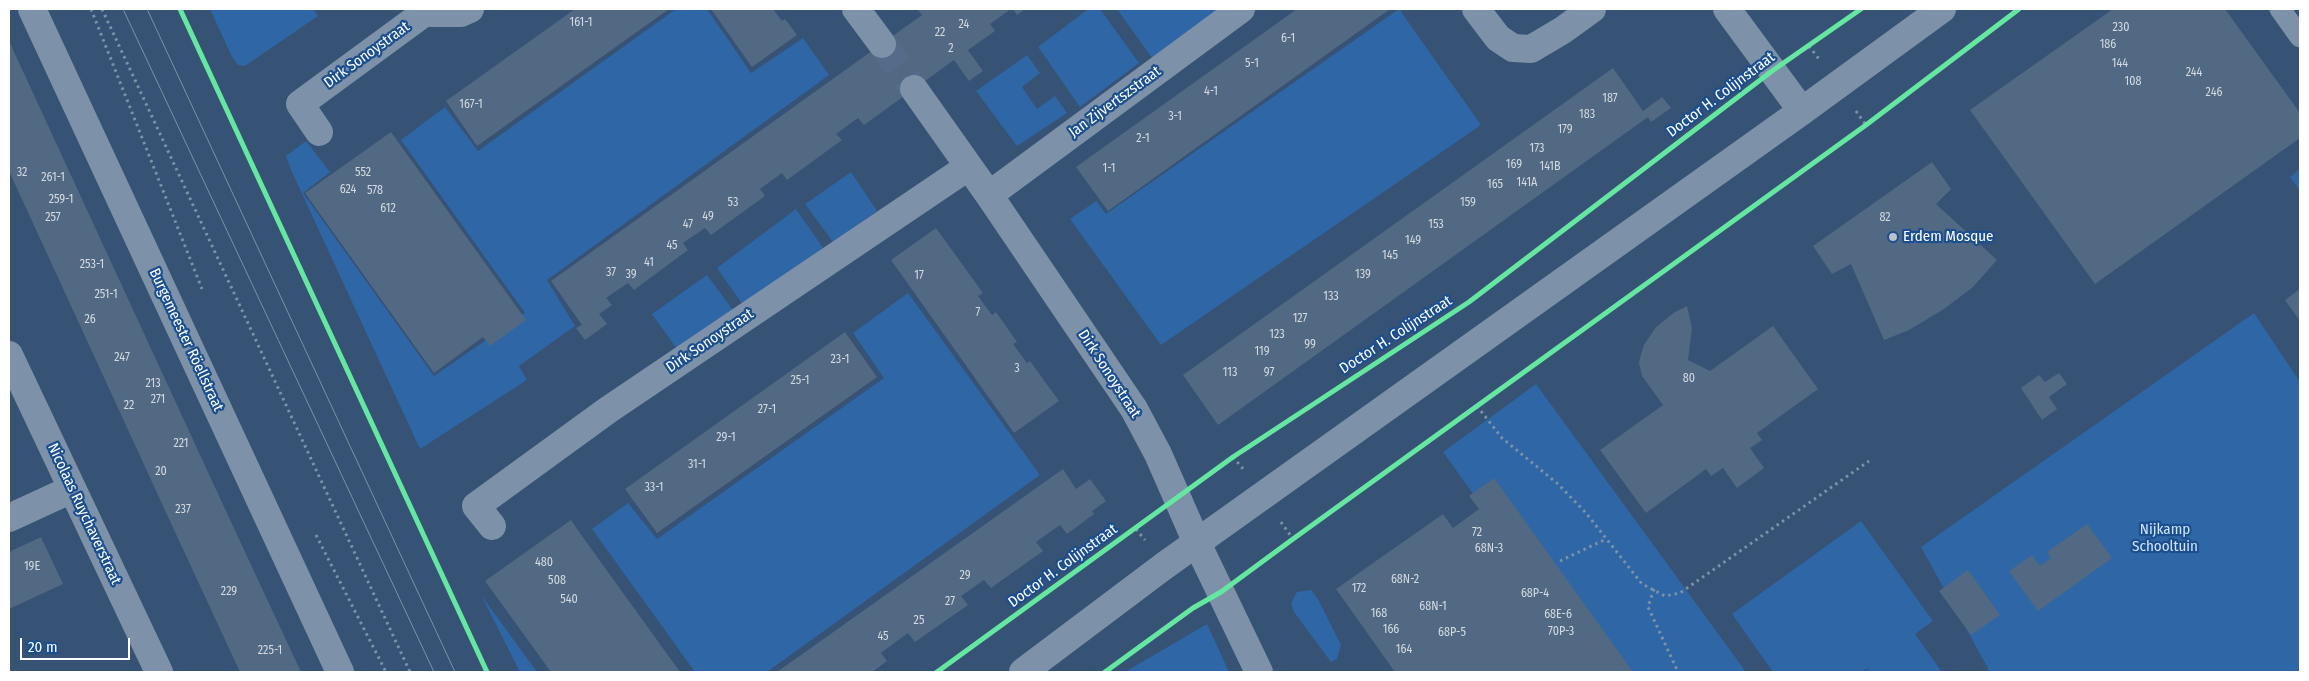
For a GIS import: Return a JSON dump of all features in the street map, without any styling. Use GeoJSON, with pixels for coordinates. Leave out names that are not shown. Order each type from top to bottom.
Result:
{"type":"FeatureCollection","features":[{"type":"Feature","properties":{"kind":"street","name":"Burgemeester Röellstraat"},"geometry":{"type":"LineString","coordinates":[[32,9],[340,672]]}},
{"type":"Feature","properties":{"kind":"street","name":"Dirk Sonoystraat"},"geometry":{"type":"LineString","coordinates":[[319,132],[300,104],[424,13],[461,13],[470,9]]}},
{"type":"Feature","properties":{"kind":"street"},"geometry":{"type":"LineString","coordinates":[[856,9],[882,44]]}},
{"type":"Feature","properties":{"kind":"street","name":"Jan Zijvertszstraat"},"geometry":{"type":"LineString","coordinates":[[989,195],[1241,9]]}},
{"type":"Feature","properties":{"kind":"street"},"geometry":{"type":"LineString","coordinates":[[1476,9],[1498,38],[1513,48],[1531,49],[1563,30],[1592,9]]}},
{"type":"Feature","properties":{"kind":"street"},"geometry":{"type":"LineString","coordinates":[[1727,9],[1802,111]]}},
{"type":"Feature","properties":{"kind":"street"},"geometry":{"type":"LineString","coordinates":[[1023,672],[1197,543],[1942,9]]}},
{"type":"Feature","properties":{"kind":"street","name":"Dirk Sonoystraat"},"geometry":{"type":"LineString","coordinates":[[914,89],[989,195],[1134,409],[1158,454],[1197,543],[1259,672]]}},
{"type":"Feature","properties":{"kind":"street","name":"Dirk Sonoystraat"},"geometry":{"type":"LineString","coordinates":[[492,526],[476,506],[608,410],[968,167]]}},
{"type":"Feature","properties":{"kind":"street","name":"Nicolaas Ruychaverstraat"},"geometry":{"type":"LineString","coordinates":[[9,355],[159,672]]}},
{"type":"Feature","properties":{"kind":"street"},"geometry":{"type":"LineString","coordinates":[[9,518],[72,489]]}},
{"type":"Feature","properties":{"kind":"lane"},"geometry":{"type":"LineString","coordinates":[[2280,9],[2300,37]]}},
{"type":"Feature","properties":{"kind":"path"},"geometry":{"type":"LineString","coordinates":[[90,9],[204,297]]}},
{"type":"Feature","properties":{"kind":"path"},"geometry":{"type":"LineString","coordinates":[[102,9],[410,672]]}},
{"type":"Feature","properties":{"kind":"path"},"geometry":{"type":"LineString","coordinates":[[1859,130],[1874,119]]}},
{"type":"Feature","properties":{"kind":"path"},"geometry":{"type":"LineString","coordinates":[[1469,412],[1485,400]]}},
{"type":"Feature","properties":{"kind":"path"},"geometry":{"type":"LineString","coordinates":[[1477,406],[1502,438],[1558,484],[1586,514],[1642,584],[1665,596],[1680,593],[1869,461]]}},
{"type":"Feature","properties":{"kind":"path"},"geometry":{"type":"LineString","coordinates":[[1226,462],[1242,452]]}},
{"type":"Feature","properties":{"kind":"path"},"geometry":{"type":"LineString","coordinates":[[313,530],[386,672]]}},
{"type":"Feature","properties":{"kind":"path"},"geometry":{"type":"LineString","coordinates":[[1285,545],[1301,534]]}},
{"type":"Feature","properties":{"kind":"path"},"geometry":{"type":"LineString","coordinates":[[1560,561],[1606,539]]}},
{"type":"Feature","properties":{"kind":"path"},"geometry":{"type":"LineString","coordinates":[[1654,589],[1648,607],[1678,672]]}},
{"type":"Feature","properties":{"kind":"green space"},"geometry":{"type":"Polygon","coordinates":[[[210,9],[313,9],[318,16],[245,66],[238,65],[231,55],[210,9]]]}},
{"type":"Feature","properties":{"kind":"green space"},"geometry":{"type":"Polygon","coordinates":[[[676,9],[707,9],[751,73],[803,38],[829,75],[547,280],[575,326],[519,366],[527,380],[420,449],[286,156],[306,141],[330,172],[303,193],[434,376],[525,313],[401,140],[445,107],[478,151],[676,9]]]}},
{"type":"Feature","properties":{"kind":"green space"},"geometry":{"type":"Polygon","coordinates":[[[1088,9],[1100,9],[1139,63],[1080,107],[1038,47],[1088,9]]]}},
{"type":"Feature","properties":{"kind":"green space"},"geometry":{"type":"Polygon","coordinates":[[[1117,9],[1219,9],[1152,58],[1117,9]]]}},
{"type":"Feature","properties":{"kind":"green space"},"geometry":{"type":"Polygon","coordinates":[[[1399,9],[1481,125],[1161,345],[1070,219],[1096,201],[1106,214],[1399,9]]]}},
{"type":"Feature","properties":{"kind":"green space"},"geometry":{"type":"Polygon","coordinates":[[[1027,55],[1040,73],[1022,87],[1037,109],[1055,96],[1067,113],[1017,146],[976,91],[1027,55]]]}},
{"type":"Feature","properties":{"kind":"green space"},"geometry":{"type":"Polygon","coordinates":[[[2300,169],[2300,191],[2290,177],[2300,169]]]}},
{"type":"Feature","properties":{"kind":"green space"},"geometry":{"type":"Polygon","coordinates":[[[851,172],[877,211],[833,242],[805,204],[851,172]]]}},
{"type":"Feature","properties":{"kind":"green space"},"geometry":{"type":"Polygon","coordinates":[[[796,209],[823,248],[743,305],[717,268],[796,209]]]}},
{"type":"Feature","properties":{"kind":"green space"},"geometry":{"type":"Polygon","coordinates":[[[707,275],[735,313],[679,352],[652,314],[707,275]]]}},
{"type":"Feature","properties":{"kind":"green space"},"geometry":{"type":"Polygon","coordinates":[[[908,293],[1040,475],[767,672],[695,672],[592,529],[628,503],[657,539],[884,378],[853,333],[908,293]]]}},
{"type":"Feature","properties":{"kind":"green space","name":"Nijkamp Schooltuin"},"geometry":{"type":"Polygon","coordinates":[[[2254,313],[2300,382],[2300,672],[1990,672],[1921,547],[2254,313]]]}},
{"type":"Feature","properties":{"kind":"green space"},"geometry":{"type":"Polygon","coordinates":[[[1536,384],[1746,672],[1601,672],[1443,452],[1536,384]]]}},
{"type":"Feature","properties":{"kind":"green space"},"geometry":{"type":"Polygon","coordinates":[[[1861,521],[1933,621],[1915,634],[1942,672],[1864,672],[1869,667],[1861,672],[1773,672],[1732,614],[1861,521]]]}},
{"type":"Feature","properties":{"kind":"green space"},"geometry":{"type":"Polygon","coordinates":[[[1311,590],[1318,599],[1341,645],[1337,659],[1331,662],[1294,612],[1291,603],[1297,592],[1311,590]]]}},
{"type":"Feature","properties":{"kind":"green space"},"geometry":{"type":"Polygon","coordinates":[[[481,595],[537,672],[520,672],[481,595]]]}},
{"type":"Feature","properties":{"kind":"green space"},"geometry":{"type":"Polygon","coordinates":[[[1207,624],[1229,672],[1125,672],[1207,624]]]}},
{"type":"Feature","properties":{"kind":"building"},"geometry":{"type":"Polygon","coordinates":[[[575,9],[669,9],[477,146],[446,101],[575,9]]]}},
{"type":"Feature","properties":{"kind":"building"},"geometry":{"type":"Polygon","coordinates":[[[711,9],[773,9],[782,21],[785,19],[797,35],[752,67],[711,9]]]}},
{"type":"Feature","properties":{"kind":"building"},"geometry":{"type":"Polygon","coordinates":[[[917,9],[1011,9],[990,24],[995,31],[968,50],[983,71],[969,81],[954,60],[864,125],[858,118],[836,134],[842,140],[787,180],[782,173],[760,189],[765,196],[711,235],[705,228],[683,243],[688,250],[634,290],[628,283],[606,298],[612,305],[599,314],[607,324],[585,340],[576,328],[582,325],[551,281],[922,15],[917,9]]]}},
{"type":"Feature","properties":{"kind":"building"},"geometry":{"type":"Polygon","coordinates":[[[1013,9],[1025,9],[1017,15],[1013,9]]]}},
{"type":"Feature","properties":{"kind":"building"},"geometry":{"type":"Polygon","coordinates":[[[1297,9],[1390,9],[1108,211],[1076,167],[1297,9]]]}},
{"type":"Feature","properties":{"kind":"building"},"geometry":{"type":"Polygon","coordinates":[[[2113,9],[2225,9],[2300,113],[2300,138],[2095,284],[1970,110],[2113,9]]]}},
{"type":"Feature","properties":{"kind":"building"},"geometry":{"type":"Polygon","coordinates":[[[9,41],[301,672],[240,672],[175,532],[9,171],[9,41]]]}},
{"type":"Feature","properties":{"kind":"building"},"geometry":{"type":"Polygon","coordinates":[[[1613,68],[1643,111],[1662,97],[1671,108],[1651,122],[1648,117],[1218,425],[1183,375],[1613,68]]]}},
{"type":"Feature","properties":{"kind":"building"},"geometry":{"type":"Polygon","coordinates":[[[391,132],[526,320],[490,346],[483,337],[434,373],[305,193],[391,132]]]}},
{"type":"Feature","properties":{"kind":"building"},"geometry":{"type":"Polygon","coordinates":[[[1932,162],[1951,189],[1936,204],[1997,260],[1973,287],[1944,309],[1909,330],[1884,340],[1851,264],[1832,274],[1813,246],[1932,162]]]}},
{"type":"Feature","properties":{"kind":"building"},"geometry":{"type":"Polygon","coordinates":[[[936,228],[983,293],[978,296],[992,315],[996,312],[1017,342],[1013,344],[1027,363],[1030,361],[1059,401],[1014,433],[891,260],[936,228]]]}},
{"type":"Feature","properties":{"kind":"building"},"geometry":{"type":"Polygon","coordinates":[[[2300,289],[2300,321],[2285,300],[2300,289]]]}},
{"type":"Feature","properties":{"kind":"building"},"geometry":{"type":"Polygon","coordinates":[[[1687,306],[1692,328],[1688,360],[1710,371],[1773,326],[1818,389],[1757,433],[1762,440],[1750,448],[1764,468],[1737,488],[1723,468],[1711,476],[1706,469],[1646,513],[1600,450],[1663,405],[1642,376],[1639,363],[1641,354],[1644,345],[1656,327],[1675,312],[1687,306]]]}},
{"type":"Feature","properties":{"kind":"building"},"geometry":{"type":"Polygon","coordinates":[[[845,332],[877,377],[657,533],[625,489],[845,332]]]}},
{"type":"Feature","properties":{"kind":"building"},"geometry":{"type":"Polygon","coordinates":[[[2059,373],[2067,384],[2049,397],[2057,409],[2042,420],[2021,388],[2039,375],[2045,382],[2059,373]]]}},
{"type":"Feature","properties":{"kind":"building"},"geometry":{"type":"Polygon","coordinates":[[[1063,469],[1076,489],[1090,479],[1106,501],[1092,511],[1094,514],[1067,534],[1060,525],[1036,542],[1043,551],[991,588],[984,580],[961,596],[968,605],[915,642],[908,633],[881,653],[887,661],[872,672],[777,672],[1063,469]]]}},
{"type":"Feature","properties":{"kind":"building"},"geometry":{"type":"Polygon","coordinates":[[[1494,478],[1633,672],[1395,672],[1336,589],[1443,514],[1453,528],[1479,509],[1469,496],[1494,478]]]}},
{"type":"Feature","properties":{"kind":"building"},"geometry":{"type":"Polygon","coordinates":[[[571,520],[680,672],[551,672],[485,581],[571,520]]]}},
{"type":"Feature","properties":{"kind":"building"},"geometry":{"type":"Polygon","coordinates":[[[2087,524],[2112,558],[2038,611],[2009,571],[2032,555],[2040,566],[2051,558],[2047,552],[2087,524]]]}},
{"type":"Feature","properties":{"kind":"building"},"geometry":{"type":"Polygon","coordinates":[[[41,537],[63,584],[9,609],[9,552],[41,537]]]}},
{"type":"Feature","properties":{"kind":"building"},"geometry":{"type":"Polygon","coordinates":[[[1968,570],[2000,615],[1971,635],[1939,591],[1968,570]]]}},
{"type":"Feature","properties":{"kind":"tunnel"},"geometry":{"type":"LineString","coordinates":[[882,44],[914,89]]}},
{"type":"Feature","properties":{"kind":"tram line"},"geometry":{"type":"LineString","coordinates":[[123,9],[434,672]]}},
{"type":"Feature","properties":{"kind":"tram line"},"geometry":{"type":"LineString","coordinates":[[147,9],[455,672]]}},
{"type":"Feature","properties":{"kind":"cycle path"},"geometry":{"type":"LineString","coordinates":[[180,9],[487,672]]}},
{"type":"Feature","properties":{"kind":"cycle path","name":"Doctor H. Colijnstraat"},"geometry":{"type":"LineString","coordinates":[[937,672],[1233,457],[1469,302],[1772,71],[1861,9]]}},
{"type":"Feature","properties":{"kind":"cycle path"},"geometry":{"type":"LineString","coordinates":[[1105,672],[1193,608],[1221,592],[1866,125],[2019,9]]}},
{"type":"Feature","properties":{"kind":"place","name":"Erdem Mosque"},"geometry":{"type":"Point","coordinates":[1893,237]}}]}
